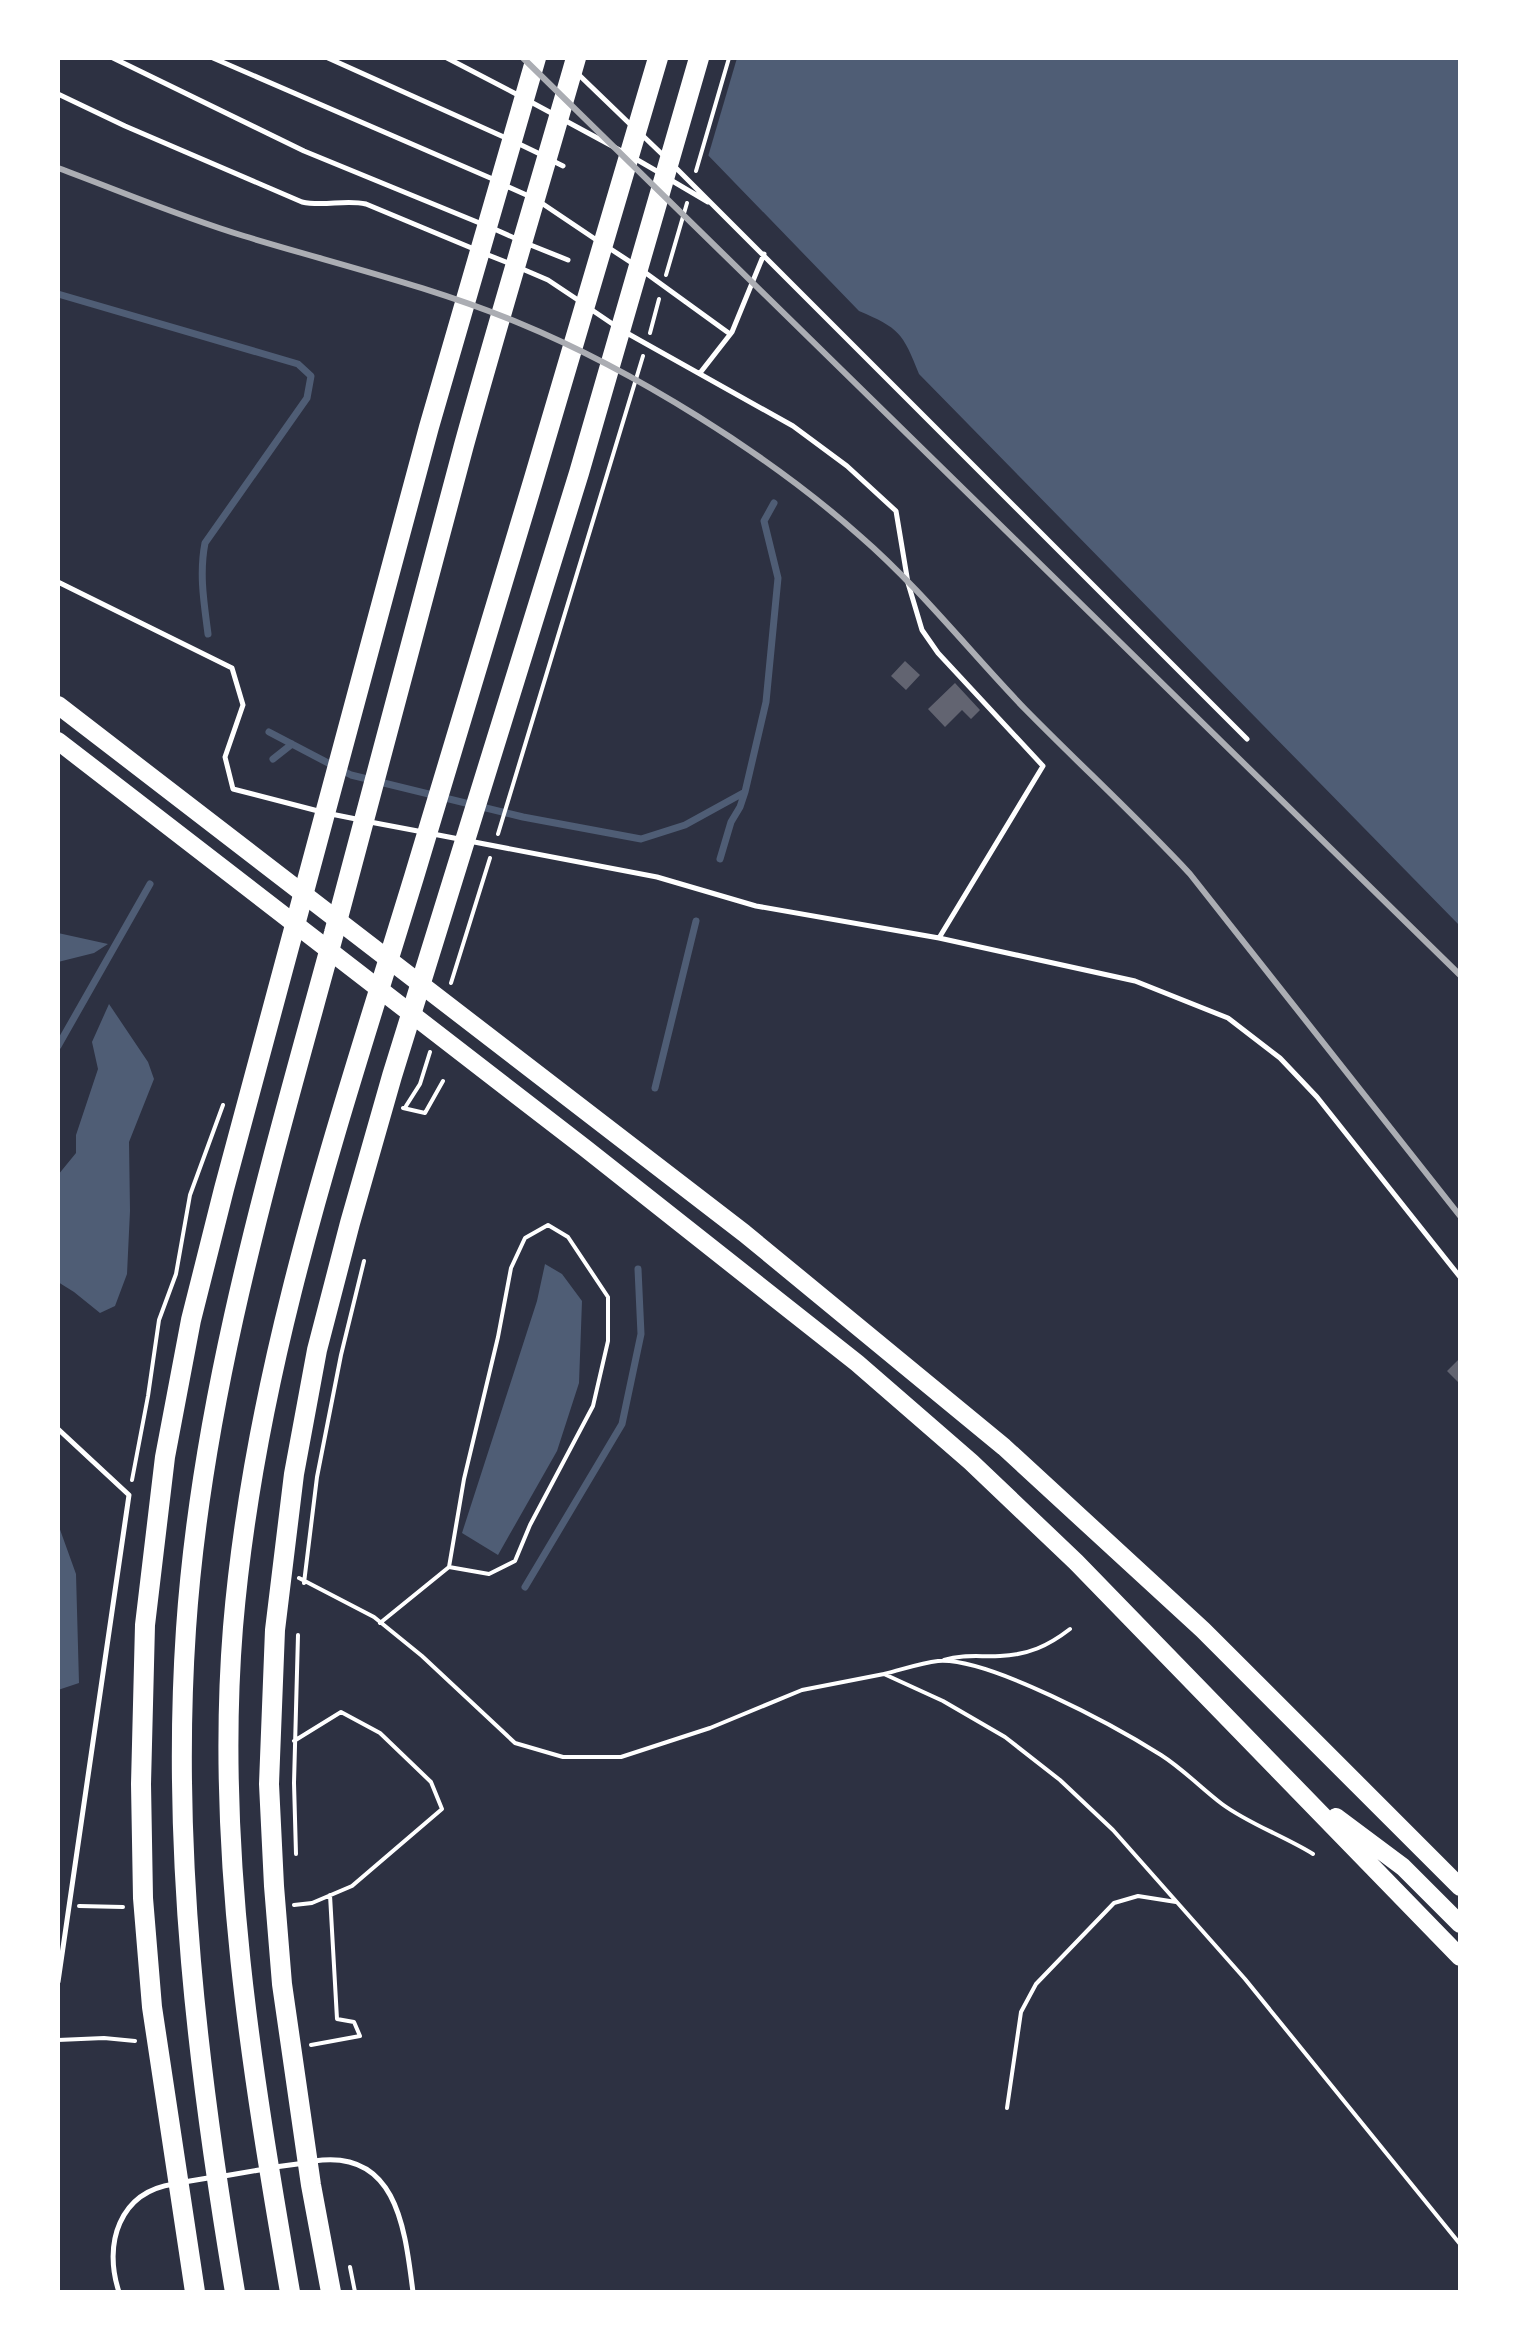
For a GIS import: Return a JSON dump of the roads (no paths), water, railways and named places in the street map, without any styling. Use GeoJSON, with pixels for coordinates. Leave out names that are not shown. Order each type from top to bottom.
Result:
{"type":"FeatureCollection","features":[{"type":"Feature","properties":{"kind":"highway"},"geometry":{"type":"LineString","coordinates":[[195,2290],[152,2007],[143,1898],[141,1784],[145,1625],[165,1457],[191,1320],[224,1189],[429,427],[536,58]]}},
{"type":"Feature","properties":{"kind":"highway"},"geometry":{"type":"LineString","coordinates":[[234,2287],[193,2000],[184,1894],[181,1784],[186,1627],[206,1463],[231,1329],[282,1125],[466,439],[576,58]]}},
{"type":"Feature","properties":{"kind":"highway"},"geometry":{"type":"LineString","coordinates":[[288,2283],[242,1991],[232,1890],[229,1784],[233,1629],[253,1469],[278,1340],[311,1213],[541,461],[658,58]]}},
{"type":"Feature","properties":{"kind":"highway"},"geometry":{"type":"LineString","coordinates":[[331,2292],[311,2185],[282,1984],[269,1784],[275,1630],[294,1474],[317,1350],[363,1179],[579,473],[699,58]]}},
{"type":"Feature","properties":{"kind":"highway"},"geometry":{"type":"LineString","coordinates":[[58,705],[744,1233],[1004,1447],[1203,1630],[1460,1887]]}},
{"type":"Feature","properties":{"kind":"highway"},"geometry":{"type":"LineString","coordinates":[[58,741],[535,1109],[857,1363],[971,1462],[1076,1562],[1460,1957]]}},
{"type":"Feature","properties":{"kind":"highway"},"geometry":{"type":"LineString","coordinates":[[1292,1784],[1403,1867],[1460,1924]]}},
{"type":"Feature","properties":{"kind":"lane"},"geometry":{"type":"LineString","coordinates":[[113,58],[304,151],[568,260]]}},
{"type":"Feature","properties":{"kind":"lane"},"geometry":{"type":"LineString","coordinates":[[213,58],[439,154],[538,201],[671,289],[730,334]]}},
{"type":"Feature","properties":{"kind":"lane"},"geometry":{"type":"LineString","coordinates":[[328,58],[456,113],[563,166]]}},
{"type":"Feature","properties":{"kind":"lane"},"geometry":{"type":"LineString","coordinates":[[447,58],[609,144],[716,206]]}},
{"type":"Feature","properties":{"kind":"lane"},"geometry":{"type":"LineString","coordinates":[[562,58],[716,206],[1247,739]]}},
{"type":"Feature","properties":{"kind":"lane"},"geometry":{"type":"LineString","coordinates":[[58,94],[302,202],[319,206],[352,200],[366,204],[548,280],[633,337],[793,426],[847,466],[896,511],[908,583],[922,630],[938,653],[1043,766],[939,938]]}},
{"type":"Feature","properties":{"kind":"lane"},"geometry":{"type":"LineString","coordinates":[[700,373],[730,334],[764,254]]}},
{"type":"Feature","properties":{"kind":"lane"},"geometry":{"type":"LineString","coordinates":[[58,582],[232,668],[243,705],[225,757],[233,789],[335,815],[657,877],[756,906],[939,938],[1135,981],[1228,1018],[1280,1058],[1317,1097],[1460,1277]]}},
{"type":"Feature","properties":{"kind":"lane"},"geometry":{"type":"LineString","coordinates":[[58,1429],[129,1495],[58,1982]]}},
{"type":"Feature","properties":{"kind":"lane"},"geometry":{"type":"LineString","coordinates":[[119,2292],[112,2265],[113,2240],[123,2217],[138,2198],[160,2186],[337,2157],[359,2165],[379,2179],[394,2198],[402,2221],[413,2292]]}},
{"type":"Feature","properties":{"kind":"water"},"geometry":{"type":"Polygon","coordinates":[[[614,58],[1460,58],[1460,926],[919,374],[898,334],[883,322],[859,311],[614,58]]]}},
{"type":"Feature","properties":{"kind":"water"},"geometry":{"type":"Polygon","coordinates":[[[58,933],[108,944],[94,953],[58,962],[58,933]]]}},
{"type":"Feature","properties":{"kind":"water"},"geometry":{"type":"Polygon","coordinates":[[[109,1004],[148,1062],[154,1079],[129,1142],[127,1274],[115,1306],[100,1313],[58,1282],[58,1175],[76,1153],[76,1135],[98,1069],[92,1042],[109,1004]]]}},
{"type":"Feature","properties":{"kind":"water"},"geometry":{"type":"Polygon","coordinates":[[[545,1264],[562,1274],[582,1301],[579,1383],[557,1451],[498,1555],[462,1533],[537,1301],[545,1264]]]}},
{"type":"Feature","properties":{"kind":"water"},"geometry":{"type":"Polygon","coordinates":[[[58,1524],[76,1574],[79,1683],[58,1690],[58,1524]]]}},
{"type":"Feature","properties":{"kind":"waterway"},"geometry":{"type":"LineString","coordinates":[[58,294],[298,364],[311,376],[307,398],[205,543],[202,577],[208,634]]}},
{"type":"Feature","properties":{"kind":"waterway"},"geometry":{"type":"LineString","coordinates":[[269,732],[351,775],[523,817],[641,839],[685,825],[745,792],[766,702],[778,578],[764,521],[774,503]]}},
{"type":"Feature","properties":{"kind":"waterway"},"geometry":{"type":"LineString","coordinates":[[273,759],[292,744]]}},
{"type":"Feature","properties":{"kind":"waterway"},"geometry":{"type":"LineString","coordinates":[[720,859],[731,822],[745,792]]}},
{"type":"Feature","properties":{"kind":"waterway"},"geometry":{"type":"LineString","coordinates":[[58,1046],[150,884]]}},
{"type":"Feature","properties":{"kind":"waterway"},"geometry":{"type":"LineString","coordinates":[[655,1088],[696,921]]}},
{"type":"Feature","properties":{"kind":"waterway"},"geometry":{"type":"LineString","coordinates":[[525,1587],[622,1424],[641,1334],[638,1269]]}},
{"type":"Feature","properties":{"kind":"railway"},"geometry":{"type":"LineString","coordinates":[[523,58],[1460,975]]}},
{"type":"Feature","properties":{"kind":"railway"},"geometry":{"type":"LineString","coordinates":[[58,168],[220,229],[417,287],[519,323],[653,389],[784,475],[824,505],[903,577],[1025,709],[1190,874],[1460,1216]]}}]}
